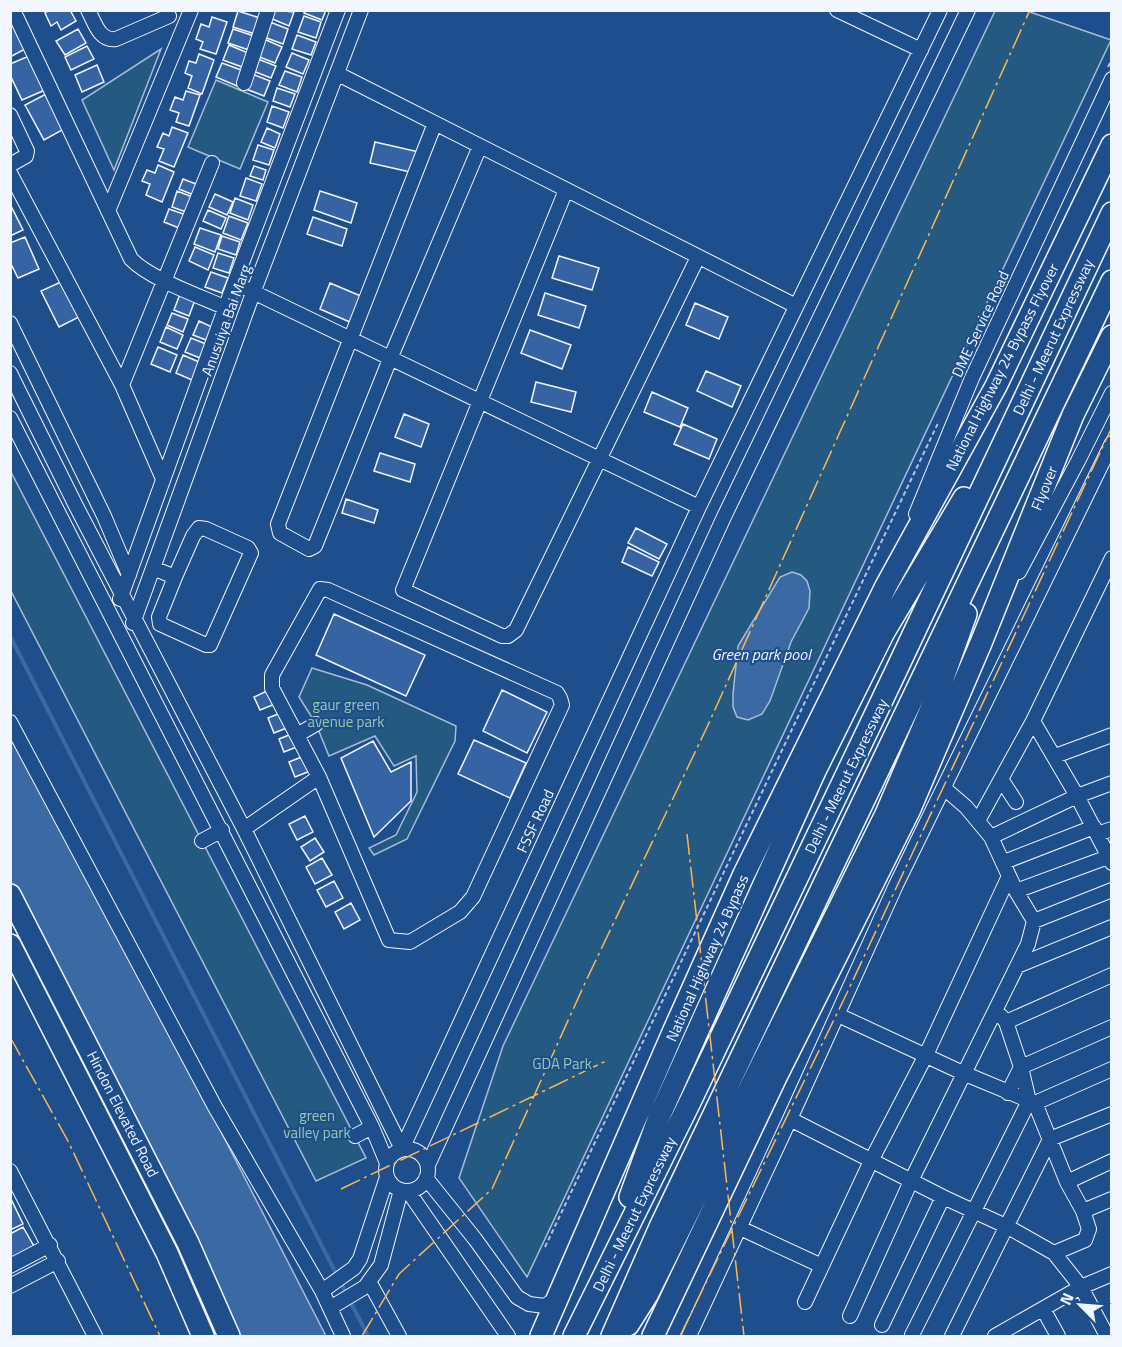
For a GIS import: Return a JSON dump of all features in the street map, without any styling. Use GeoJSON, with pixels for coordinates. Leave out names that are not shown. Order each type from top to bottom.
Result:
{"type":"FeatureCollection","features":[{"type":"Feature","properties":{"kind":"highway","name":"National Highway 24 Bypass Flyover"},"geometry":{"type":"LineString","coordinates":[[886,586],[996,386],[1112,145]]}},
{"type":"Feature","properties":{"kind":"highway","name":"Delhi - Meerut Expressway"},"geometry":{"type":"LineString","coordinates":[[574,1336],[695,1091],[1112,213]]}},
{"type":"Feature","properties":{"kind":"highway","name":"Delhi - Meerut Expressway"},"geometry":{"type":"LineString","coordinates":[[612,1336],[685,1173],[1112,281]]}},
{"type":"Feature","properties":{"kind":"highway","name":"Flyover"},"geometry":{"type":"LineString","coordinates":[[837,932],[909,811],[981,643],[1073,415],[1112,336]]}},
{"type":"Feature","properties":{"kind":"highway"},"geometry":{"type":"LineString","coordinates":[[595,1293],[659,1117],[815,771],[884,632],[1022,403]]}},
{"type":"Feature","properties":{"kind":"highway"},"geometry":{"type":"LineString","coordinates":[[654,1336],[837,932],[937,695],[1006,504]]}},
{"type":"Feature","properties":{"kind":"highway","name":"National Highway 24 Bypass"},"geometry":{"type":"LineString","coordinates":[[541,1336],[736,891],[886,586]]}},
{"type":"Feature","properties":{"kind":"highway"},"geometry":{"type":"LineString","coordinates":[[736,891],[755,902]]}},
{"type":"Feature","properties":{"kind":"highway","name":"Hindon Elevated Road"},"geometry":{"type":"LineString","coordinates":[[10,895],[188,1243],[230,1336]]}},
{"type":"Feature","properties":{"kind":"highway"},"geometry":{"type":"LineString","coordinates":[[620,1336],[653,1284],[837,932]]}},
{"type":"Feature","properties":{"kind":"highway","name":"Hindon Elevated Road"},"geometry":{"type":"LineString","coordinates":[[10,945],[167,1253],[203,1336]]}},
{"type":"Feature","properties":{"kind":"street"},"geometry":{"type":"LineString","coordinates":[[14,10],[131,259],[164,280],[226,308]]}},
{"type":"Feature","properties":{"kind":"street"},"geometry":{"type":"LineString","coordinates":[[88,10],[99,32],[109,40],[116,39],[168,13],[176,44]]}},
{"type":"Feature","properties":{"kind":"street"},"geometry":{"type":"LineString","coordinates":[[108,212],[191,10]]}},
{"type":"Feature","properties":{"kind":"street"},"geometry":{"type":"LineString","coordinates":[[244,83],[268,10]]}},
{"type":"Feature","properties":{"kind":"street","name":"Anusuiya Bai Marg"},"geometry":{"type":"LineString","coordinates":[[113,617],[234,284],[338,10]]}},
{"type":"Feature","properties":{"kind":"street","name":"Anusuiya Bai Marg"},"geometry":{"type":"LineString","coordinates":[[126,642],[253,292],[361,10]]}},
{"type":"Feature","properties":{"kind":"street"},"geometry":{"type":"LineString","coordinates":[[837,10],[921,50]]}},
{"type":"Feature","properties":{"kind":"street","name":"FSSF Road"},"geometry":{"type":"LineString","coordinates":[[402,1149],[699,507],[940,10]]}},
{"type":"Feature","properties":{"kind":"street"},"geometry":{"type":"LineString","coordinates":[[10,418],[372,1127],[395,1188],[405,1191],[421,1186],[723,519],[968,10]]}},
{"type":"Feature","properties":{"kind":"street"},"geometry":{"type":"LineString","coordinates":[[338,74],[796,306]]}},
{"type":"Feature","properties":{"kind":"street","name":"DME Service Road"},"geometry":{"type":"LineString","coordinates":[[886,586],[972,378],[1109,75]]}},
{"type":"Feature","properties":{"kind":"street"},"geometry":{"type":"LineString","coordinates":[[10,115],[27,151],[26,156],[10,165]]}},
{"type":"Feature","properties":{"kind":"street"},"geometry":{"type":"LineString","coordinates":[[435,123],[278,524],[280,533],[309,549],[315,546],[390,359],[480,146]]}},
{"type":"Feature","properties":{"kind":"street"},"geometry":{"type":"LineString","coordinates":[[122,385],[212,163]]}},
{"type":"Feature","properties":{"kind":"street"},"geometry":{"type":"LineString","coordinates":[[10,173],[122,385],[163,479]]}},
{"type":"Feature","properties":{"kind":"street"},"geometry":{"type":"LineString","coordinates":[[566,190],[403,590],[502,636],[516,630],[698,257]]}},
{"type":"Feature","properties":{"kind":"street"},"geometry":{"type":"LineString","coordinates":[[234,284],[699,507]]}},
{"type":"Feature","properties":{"kind":"street"},"geometry":{"type":"LineString","coordinates":[[10,323],[104,516],[129,575]]}},
{"type":"Feature","properties":{"kind":"street"},"geometry":{"type":"LineString","coordinates":[[10,373],[244,829],[402,1149]]}},
{"type":"Feature","properties":{"kind":"street"},"geometry":{"type":"LineString","coordinates":[[981,643],[1112,393]]}},
{"type":"Feature","properties":{"kind":"street"},"geometry":{"type":"LineString","coordinates":[[689,1336],[897,885],[1112,443]]}},
{"type":"Feature","properties":{"kind":"street"},"geometry":{"type":"LineString","coordinates":[[199,528],[248,548],[251,553],[210,645],[160,624],[159,621],[175,577],[199,528]]}},
{"type":"Feature","properties":{"kind":"street"},"geometry":{"type":"LineString","coordinates":[[978,821],[1033,721],[1110,564]]}},
{"type":"Feature","properties":{"kind":"street"},"geometry":{"type":"LineString","coordinates":[[153,568],[175,577]]}},
{"type":"Feature","properties":{"kind":"street"},"geometry":{"type":"LineString","coordinates":[[324,589],[339,595],[557,693],[560,698],[562,705],[473,897],[460,912],[410,942],[389,940],[320,777],[270,681],[320,590],[324,589]]}},
{"type":"Feature","properties":{"kind":"street"},"geometry":{"type":"LineString","coordinates":[[1016,891],[1110,860],[1055,756],[1033,721]]}},
{"type":"Feature","properties":{"kind":"street"},"geometry":{"type":"LineString","coordinates":[[10,722],[215,1107],[336,1305],[343,1336]]}},
{"type":"Feature","properties":{"kind":"street"},"geometry":{"type":"LineString","coordinates":[[297,735],[316,724]]}},
{"type":"Feature","properties":{"kind":"street"},"geometry":{"type":"LineString","coordinates":[[1055,756],[1112,735]]}},
{"type":"Feature","properties":{"kind":"street"},"geometry":{"type":"LineString","coordinates":[[244,829],[320,777]]}},
{"type":"Feature","properties":{"kind":"street"},"geometry":{"type":"LineString","coordinates":[[1001,779],[1016,801]]}},
{"type":"Feature","properties":{"kind":"street"},"geometry":{"type":"LineString","coordinates":[[991,837],[1077,796],[1112,783]]}},
{"type":"Feature","properties":{"kind":"street"},"geometry":{"type":"LineString","coordinates":[[850,1316],[911,1181],[1028,944],[1034,921],[1016,891],[991,837],[944,788]]}},
{"type":"Feature","properties":{"kind":"street"},"geometry":{"type":"LineString","coordinates":[[1004,862],[1095,831],[1112,829]]}},
{"type":"Feature","properties":{"kind":"street"},"geometry":{"type":"LineString","coordinates":[[202,841],[222,830]]}},
{"type":"Feature","properties":{"kind":"street"},"geometry":{"type":"LineString","coordinates":[[805,1302],[871,1161],[926,1055],[1009,876]]}},
{"type":"Feature","properties":{"kind":"street"},"geometry":{"type":"LineString","coordinates":[[1034,921],[1112,890]]}},
{"type":"Feature","properties":{"kind":"street"},"geometry":{"type":"LineString","coordinates":[[1017,966],[1112,927]]}},
{"type":"Feature","properties":{"kind":"street"},"geometry":{"type":"LineString","coordinates":[[1006,1022],[1112,975]]}},
{"type":"Feature","properties":{"kind":"street"},"geometry":{"type":"LineString","coordinates":[[997,1009],[1006,1022],[1032,1102],[1050,1139],[1066,1182],[1083,1211],[1089,1229],[1085,1240],[1054,1253]]}},
{"type":"Feature","properties":{"kind":"street"},"geometry":{"type":"LineString","coordinates":[[838,1015],[1032,1102]]}},
{"type":"Feature","properties":{"kind":"street"},"geometry":{"type":"LineString","coordinates":[[1008,1093],[1021,1067],[1112,1027]]}},
{"type":"Feature","properties":{"kind":"street"},"geometry":{"type":"LineString","coordinates":[[912,1335],[1032,1102],[1112,1069]]}},
{"type":"Feature","properties":{"kind":"street"},"geometry":{"type":"LineString","coordinates":[[952,1336],[1050,1139],[1112,1114]]}},
{"type":"Feature","properties":{"kind":"street"},"geometry":{"type":"LineString","coordinates":[[790,1119],[943,1197],[1008,1227],[1054,1253],[1081,1287],[1107,1336]]}},
{"type":"Feature","properties":{"kind":"street"},"geometry":{"type":"LineString","coordinates":[[355,1136],[372,1127]]}},
{"type":"Feature","properties":{"kind":"street"},"geometry":{"type":"LineString","coordinates":[[326,1289],[354,1268],[360,1260],[390,1157],[402,1149],[416,1151],[422,1155],[427,1172],[517,1297],[529,1304],[545,1306],[560,1296]]}},
{"type":"Feature","properties":{"kind":"street"},"geometry":{"type":"LineString","coordinates":[[1066,1182],[1112,1161]]}},
{"type":"Feature","properties":{"kind":"street"},"geometry":{"type":"LineString","coordinates":[[10,1172],[50,1245],[95,1336]]}},
{"type":"Feature","properties":{"kind":"street"},"geometry":{"type":"LineString","coordinates":[[336,1305],[368,1285],[381,1265],[405,1191]]}},
{"type":"Feature","properties":{"kind":"street"},"geometry":{"type":"LineString","coordinates":[[405,1191],[508,1336]]}},
{"type":"Feature","properties":{"kind":"street"},"geometry":{"type":"LineString","coordinates":[[882,1325],[943,1197]]}},
{"type":"Feature","properties":{"kind":"street"},"geometry":{"type":"LineString","coordinates":[[1083,1211],[1112,1199]]}},
{"type":"Feature","properties":{"kind":"street"},"geometry":{"type":"LineString","coordinates":[[740,1228],[822,1266]]}},
{"type":"Feature","properties":{"kind":"street"},"geometry":{"type":"LineString","coordinates":[[10,1266],[50,1245]]}},
{"type":"Feature","properties":{"kind":"street"},"geometry":{"type":"LineString","coordinates":[[10,1286],[58,1261]]}},
{"type":"Feature","properties":{"kind":"street"},"geometry":{"type":"LineString","coordinates":[[995,1336],[1081,1287],[1112,1274]]}},
{"type":"Feature","properties":{"kind":"street"},"geometry":{"type":"LineString","coordinates":[[368,1285],[399,1336]]}},
{"type":"Feature","properties":{"kind":"street"},"geometry":{"type":"LineString","coordinates":[[1043,1309],[1058,1336]]}},
{"type":"Feature","properties":{"kind":"path"},"geometry":{"type":"LineString","coordinates":[[1109,75],[1112,59]]}},
{"type":"Feature","properties":{"kind":"path"},"geometry":{"type":"LineString","coordinates":[[544,1247],[941,416]]}},
{"type":"Feature","properties":{"kind":"green space","name":"GDA Park"},"geometry":{"type":"Polygon","coordinates":[[[995,11],[1027,11],[1111,40],[527,1277],[459,1178],[503,1046],[995,11]]]}},
{"type":"Feature","properties":{"kind":"green space"},"geometry":{"type":"Polygon","coordinates":[[[161,49],[114,170],[82,100],[161,49]]]}},
{"type":"Feature","properties":{"kind":"green space"},"geometry":{"type":"Polygon","coordinates":[[[216,80],[268,102],[240,169],[188,147],[216,80]]]}},
{"type":"Feature","properties":{"kind":"green space","name":"green valley park"},"geometry":{"type":"Polygon","coordinates":[[[10,470],[366,1158],[316,1181],[11,591],[10,470]]]}},
{"type":"Feature","properties":{"kind":"green space","name":"gaur green avenue park"},"geometry":{"type":"Polygon","coordinates":[[[312,668],[367,685],[456,726],[455,741],[407,839],[374,855],[369,848],[396,835],[417,792],[416,756],[394,766],[375,736],[329,756],[316,724],[299,697],[312,668]]]}},
{"type":"Feature","properties":{"kind":"water","name":"Green park pool"},"geometry":{"type":"Polygon","coordinates":[[[792,572],[801,575],[807,581],[810,591],[809,608],[791,642],[770,701],[762,714],[748,720],[737,717],[733,707],[733,694],[738,646],[780,577],[792,572]]]}},
{"type":"Feature","properties":{"kind":"water"},"geometry":{"type":"Polygon","coordinates":[[[10,728],[105,906],[326,1336],[231,1336],[11,912],[10,728]]]}},
{"type":"Feature","properties":{"kind":"building"},"geometry":{"type":"Polygon","coordinates":[[[49,10],[70,10],[76,21],[61,30],[57,22],[51,26],[45,13],[49,10]]]}},
{"type":"Feature","properties":{"kind":"building"},"geometry":{"type":"Polygon","coordinates":[[[273,10],[294,12],[289,26],[270,18],[273,10]]]}},
{"type":"Feature","properties":{"kind":"building"},"geometry":{"type":"Polygon","coordinates":[[[305,10],[326,10],[322,20],[304,13],[305,10]]]}},
{"type":"Feature","properties":{"kind":"building"},"geometry":{"type":"Polygon","coordinates":[[[238,11],[260,18],[255,34],[233,27],[238,11]]]}},
{"type":"Feature","properties":{"kind":"building"},"geometry":{"type":"Polygon","coordinates":[[[304,16],[321,22],[316,38],[298,32],[304,16]]]}},
{"type":"Feature","properties":{"kind":"building"},"geometry":{"type":"Polygon","coordinates":[[[10,17],[29,47],[10,57],[10,17]]]}},
{"type":"Feature","properties":{"kind":"building"},"geometry":{"type":"Polygon","coordinates":[[[212,17],[227,22],[216,54],[200,49],[203,42],[196,39],[201,24],[209,27],[212,17]]]}},
{"type":"Feature","properties":{"kind":"building"},"geometry":{"type":"Polygon","coordinates":[[[270,22],[288,29],[283,44],[264,37],[270,22]]]}},
{"type":"Feature","properties":{"kind":"building"},"geometry":{"type":"Polygon","coordinates":[[[78,29],[86,43],[65,55],[56,41],[78,29]]]}},
{"type":"Feature","properties":{"kind":"building"},"geometry":{"type":"Polygon","coordinates":[[[233,29],[254,36],[249,50],[228,43],[233,29]]]}},
{"type":"Feature","properties":{"kind":"building"},"geometry":{"type":"Polygon","coordinates":[[[297,35],[316,42],[311,55],[292,49],[297,35]]]}},
{"type":"Feature","properties":{"kind":"building"},"geometry":{"type":"Polygon","coordinates":[[[264,39],[282,47],[275,63],[257,56],[264,39]]]}},
{"type":"Feature","properties":{"kind":"building"},"geometry":{"type":"Polygon","coordinates":[[[229,45],[248,53],[242,67],[223,60],[229,45]]]}},
{"type":"Feature","properties":{"kind":"building"},"geometry":{"type":"Polygon","coordinates":[[[87,46],[94,59],[71,70],[65,57],[87,46]]]}},
{"type":"Feature","properties":{"kind":"building"},"geometry":{"type":"Polygon","coordinates":[[[292,53],[309,60],[303,74],[286,67],[292,53]]]}},
{"type":"Feature","properties":{"kind":"building"},"geometry":{"type":"Polygon","coordinates":[[[199,54],[214,60],[202,94],[188,88],[192,76],[185,73],[189,61],[196,63],[199,54]]]}},
{"type":"Feature","properties":{"kind":"building"},"geometry":{"type":"Polygon","coordinates":[[[29,56],[45,90],[22,100],[10,75],[10,64],[29,56]]]}},
{"type":"Feature","properties":{"kind":"building"},"geometry":{"type":"Polygon","coordinates":[[[258,59],[276,66],[271,78],[253,71],[258,59]]]}},
{"type":"Feature","properties":{"kind":"building"},"geometry":{"type":"Polygon","coordinates":[[[222,63],[244,71],[237,86],[216,77],[222,63]]]}},
{"type":"Feature","properties":{"kind":"building"},"geometry":{"type":"Polygon","coordinates":[[[97,65],[104,82],[82,92],[75,75],[97,65]]]}},
{"type":"Feature","properties":{"kind":"building"},"geometry":{"type":"Polygon","coordinates":[[[285,71],[302,77],[297,92],[279,85],[285,71]]]}},
{"type":"Feature","properties":{"kind":"building"},"geometry":{"type":"Polygon","coordinates":[[[252,74],[270,81],[264,96],[246,89],[252,74]]]}},
{"type":"Feature","properties":{"kind":"building"},"geometry":{"type":"Polygon","coordinates":[[[277,88],[295,94],[290,107],[273,101],[277,88]]]}},
{"type":"Feature","properties":{"kind":"building"},"geometry":{"type":"Polygon","coordinates":[[[186,91],[200,95],[189,126],[176,122],[179,113],[170,110],[175,97],[183,100],[186,91]]]}},
{"type":"Feature","properties":{"kind":"building"},"geometry":{"type":"Polygon","coordinates":[[[46,94],[64,129],[44,140],[25,105],[46,94]]]}},
{"type":"Feature","properties":{"kind":"building"},"geometry":{"type":"Polygon","coordinates":[[[272,106],[289,112],[283,128],[267,122],[272,106]]]}},
{"type":"Feature","properties":{"kind":"building"},"geometry":{"type":"Polygon","coordinates":[[[172,127],[188,133],[174,167],[159,161],[164,149],[157,147],[163,133],[169,136],[172,127]]]}},
{"type":"Feature","properties":{"kind":"building"},"geometry":{"type":"Polygon","coordinates":[[[267,128],[280,134],[275,148],[261,142],[267,128]]]}},
{"type":"Feature","properties":{"kind":"building"},"geometry":{"type":"Polygon","coordinates":[[[375,142],[419,152],[415,173],[370,163],[375,142]]]}},
{"type":"Feature","properties":{"kind":"building"},"geometry":{"type":"Polygon","coordinates":[[[258,145],[274,150],[269,165],[253,160],[258,145]]]}},
{"type":"Feature","properties":{"kind":"building"},"geometry":{"type":"Polygon","coordinates":[[[158,165],[174,172],[162,202],[146,195],[150,184],[142,181],[147,170],[155,173],[158,165]]]}},
{"type":"Feature","properties":{"kind":"building"},"geometry":{"type":"Polygon","coordinates":[[[254,166],[266,170],[263,180],[250,176],[254,166]]]}},
{"type":"Feature","properties":{"kind":"building"},"geometry":{"type":"Polygon","coordinates":[[[246,178],[262,184],[256,201],[240,196],[246,178]]]}},
{"type":"Feature","properties":{"kind":"building"},"geometry":{"type":"Polygon","coordinates":[[[183,179],[201,186],[196,196],[179,189],[183,179]]]}},
{"type":"Feature","properties":{"kind":"building"},"geometry":{"type":"Polygon","coordinates":[[[177,191],[195,198],[189,213],[172,207],[177,191]]]}},
{"type":"Feature","properties":{"kind":"building"},"geometry":{"type":"Polygon","coordinates":[[[320,191],[357,203],[351,223],[314,210],[320,191]]]}},
{"type":"Feature","properties":{"kind":"building"},"geometry":{"type":"Polygon","coordinates":[[[215,194],[233,202],[227,215],[209,207],[215,194]]]}},
{"type":"Feature","properties":{"kind":"building"},"geometry":{"type":"Polygon","coordinates":[[[235,198],[253,205],[248,220],[230,213],[235,198]]]}},
{"type":"Feature","properties":{"kind":"building"},"geometry":{"type":"Polygon","coordinates":[[[10,204],[23,230],[10,236],[10,204]]]}},
{"type":"Feature","properties":{"kind":"building"},"geometry":{"type":"Polygon","coordinates":[[[169,209],[189,216],[184,230],[164,222],[169,209]]]}},
{"type":"Feature","properties":{"kind":"building"},"geometry":{"type":"Polygon","coordinates":[[[208,210],[226,218],[221,229],[203,221],[208,210]]]}},
{"type":"Feature","properties":{"kind":"building"},"geometry":{"type":"Polygon","coordinates":[[[229,216],[248,223],[241,240],[223,233],[229,216]]]}},
{"type":"Feature","properties":{"kind":"building"},"geometry":{"type":"Polygon","coordinates":[[[313,217],[347,229],[342,246],[307,234],[313,217]]]}},
{"type":"Feature","properties":{"kind":"building"},"geometry":{"type":"Polygon","coordinates":[[[200,228],[221,235],[215,252],[194,244],[200,228]]]}},
{"type":"Feature","properties":{"kind":"building"},"geometry":{"type":"Polygon","coordinates":[[[222,236],[240,242],[236,255],[218,249],[222,236]]]}},
{"type":"Feature","properties":{"kind":"building"},"geometry":{"type":"Polygon","coordinates":[[[25,237],[39,269],[18,278],[10,262],[10,243],[25,237]]]}},
{"type":"Feature","properties":{"kind":"building"},"geometry":{"type":"Polygon","coordinates":[[[195,247],[214,255],[208,270],[189,261],[195,247]]]}},
{"type":"Feature","properties":{"kind":"building"},"geometry":{"type":"Polygon","coordinates":[[[218,253],[234,258],[229,273],[213,268],[218,253]]]}},
{"type":"Feature","properties":{"kind":"building"},"geometry":{"type":"Polygon","coordinates":[[[559,256],[599,268],[592,290],[552,278],[559,256]]]}},
{"type":"Feature","properties":{"kind":"building"},"geometry":{"type":"Polygon","coordinates":[[[211,272],[228,278],[222,293],[205,287],[211,272]]]}},
{"type":"Feature","properties":{"kind":"building"},"geometry":{"type":"Polygon","coordinates":[[[65,280],[81,316],[59,327],[41,291],[65,280]]]}},
{"type":"Feature","properties":{"kind":"building"},"geometry":{"type":"Polygon","coordinates":[[[330,283],[363,297],[352,323],[320,309],[330,283]]]}},
{"type":"Feature","properties":{"kind":"building"},"geometry":{"type":"Polygon","coordinates":[[[545,293],[586,306],[579,328],[538,315],[545,293]]]}},
{"type":"Feature","properties":{"kind":"building"},"geometry":{"type":"Polygon","coordinates":[[[180,294],[195,300],[189,316],[174,310],[180,294]]]}},
{"type":"Feature","properties":{"kind":"building"},"geometry":{"type":"Polygon","coordinates":[[[695,303],[728,317],[719,339],[686,325],[695,303]]]}},
{"type":"Feature","properties":{"kind":"building"},"geometry":{"type":"Polygon","coordinates":[[[172,313],[188,319],[183,332],[167,325],[172,313]]]}},
{"type":"Feature","properties":{"kind":"building"},"geometry":{"type":"Polygon","coordinates":[[[199,321],[212,327],[206,340],[193,335],[199,321]]]}},
{"type":"Feature","properties":{"kind":"building"},"geometry":{"type":"Polygon","coordinates":[[[166,327],[183,335],[177,349],[160,342],[166,327]]]}},
{"type":"Feature","properties":{"kind":"building"},"geometry":{"type":"Polygon","coordinates":[[[530,330],[571,345],[562,369],[521,353],[530,330]]]}},
{"type":"Feature","properties":{"kind":"building"},"geometry":{"type":"Polygon","coordinates":[[[191,338],[206,344],[200,358],[185,352],[191,338]]]}},
{"type":"Feature","properties":{"kind":"building"},"geometry":{"type":"Polygon","coordinates":[[[158,347],[177,355],[170,372],[151,364],[158,347]]]}},
{"type":"Feature","properties":{"kind":"building"},"geometry":{"type":"Polygon","coordinates":[[[183,355],[199,362],[192,380],[176,373],[183,355]]]}},
{"type":"Feature","properties":{"kind":"building"},"geometry":{"type":"Polygon","coordinates":[[[706,371],[741,386],[732,407],[697,391],[706,371]]]}},
{"type":"Feature","properties":{"kind":"building"},"geometry":{"type":"Polygon","coordinates":[[[536,382],[576,392],[571,412],[531,402],[536,382]]]}},
{"type":"Feature","properties":{"kind":"building"},"geometry":{"type":"Polygon","coordinates":[[[652,392],[688,408],[680,427],[644,412],[652,392]]]}},
{"type":"Feature","properties":{"kind":"building"},"geometry":{"type":"Polygon","coordinates":[[[404,414],[429,424],[421,447],[395,437],[404,414]]]}},
{"type":"Feature","properties":{"kind":"building"},"geometry":{"type":"Polygon","coordinates":[[[683,424],[717,439],[709,459],[674,444],[683,424]]]}},
{"type":"Feature","properties":{"kind":"building"},"geometry":{"type":"Polygon","coordinates":[[[380,453],[415,464],[410,482],[374,471],[380,453]]]}},
{"type":"Feature","properties":{"kind":"building"},"geometry":{"type":"Polygon","coordinates":[[[346,499],[378,510],[374,523],[342,513],[346,499]]]}},
{"type":"Feature","properties":{"kind":"building"},"geometry":{"type":"Polygon","coordinates":[[[636,528],[667,544],[659,559],[628,543],[636,528]]]}},
{"type":"Feature","properties":{"kind":"building"},"geometry":{"type":"Polygon","coordinates":[[[628,547],[659,562],[652,576],[622,562],[628,547]]]}},
{"type":"Feature","properties":{"kind":"building"},"geometry":{"type":"Polygon","coordinates":[[[334,614],[425,655],[406,696],[316,655],[334,614]]]}},
{"type":"Feature","properties":{"kind":"building"},"geometry":{"type":"Polygon","coordinates":[[[269,690],[275,704],[260,710],[254,697],[269,690]]]}},
{"type":"Feature","properties":{"kind":"building"},"geometry":{"type":"Polygon","coordinates":[[[502,690],[547,712],[527,753],[483,731],[502,690]]]}},
{"type":"Feature","properties":{"kind":"building"},"geometry":{"type":"Polygon","coordinates":[[[283,712],[289,727],[274,733],[268,718],[283,712]]]}},
{"type":"Feature","properties":{"kind":"building"},"geometry":{"type":"Polygon","coordinates":[[[294,733],[299,746],[284,752],[279,739],[294,733]]]}},
{"type":"Feature","properties":{"kind":"building"},"geometry":{"type":"Polygon","coordinates":[[[474,740],[526,763],[510,798],[458,774],[474,740]]]}},
{"type":"Feature","properties":{"kind":"building"},"geometry":{"type":"Polygon","coordinates":[[[373,741],[391,772],[411,762],[411,801],[374,837],[341,758],[373,741]]]}},
{"type":"Feature","properties":{"kind":"building"},"geometry":{"type":"Polygon","coordinates":[[[304,756],[310,771],[295,777],[289,762],[304,756]]]}},
{"type":"Feature","properties":{"kind":"building"},"geometry":{"type":"Polygon","coordinates":[[[305,816],[313,832],[297,840],[289,824],[305,816]]]}},
{"type":"Feature","properties":{"kind":"building"},"geometry":{"type":"Polygon","coordinates":[[[315,838],[324,852],[310,861],[301,847],[315,838]]]}},
{"type":"Feature","properties":{"kind":"building"},"geometry":{"type":"Polygon","coordinates":[[[322,858],[332,875],[315,884],[306,867],[322,858]]]}},
{"type":"Feature","properties":{"kind":"building"},"geometry":{"type":"Polygon","coordinates":[[[334,881],[343,898],[326,907],[317,890],[334,881]]]}},
{"type":"Feature","properties":{"kind":"building"},"geometry":{"type":"Polygon","coordinates":[[[351,903],[360,920],[344,929],[335,912],[351,903]]]}},
{"type":"Feature","properties":{"kind":"building"},"geometry":{"type":"Polygon","coordinates":[[[12,1201],[23,1224],[10,1230],[10,1202],[12,1201]]]}},
{"type":"Feature","properties":{"kind":"building"},"geometry":{"type":"Polygon","coordinates":[[[23,1227],[35,1248],[14,1260],[10,1253],[10,1234],[23,1227]]]}},
{"type":"Feature","properties":{"kind":"waterway"},"geometry":{"type":"LineString","coordinates":[[10,636],[368,1336]]}},
{"type":"Feature","properties":{"kind":"power"},"geometry":{"type":"LineString","coordinates":[[362,1336],[399,1274],[492,1189],[585,983],[708,725],[1030,10]]}},
{"type":"Feature","properties":{"kind":"power"},"geometry":{"type":"LineString","coordinates":[[680,1336],[846,995],[1112,427]]}},
{"type":"Feature","properties":{"kind":"power"},"geometry":{"type":"LineString","coordinates":[[687,834],[744,1336]]}},
{"type":"Feature","properties":{"kind":"power"},"geometry":{"type":"LineString","coordinates":[[10,1037],[68,1141],[160,1336]]}},
{"type":"Feature","properties":{"kind":"power"},"geometry":{"type":"LineString","coordinates":[[341,1189],[606,1061]]}}]}
